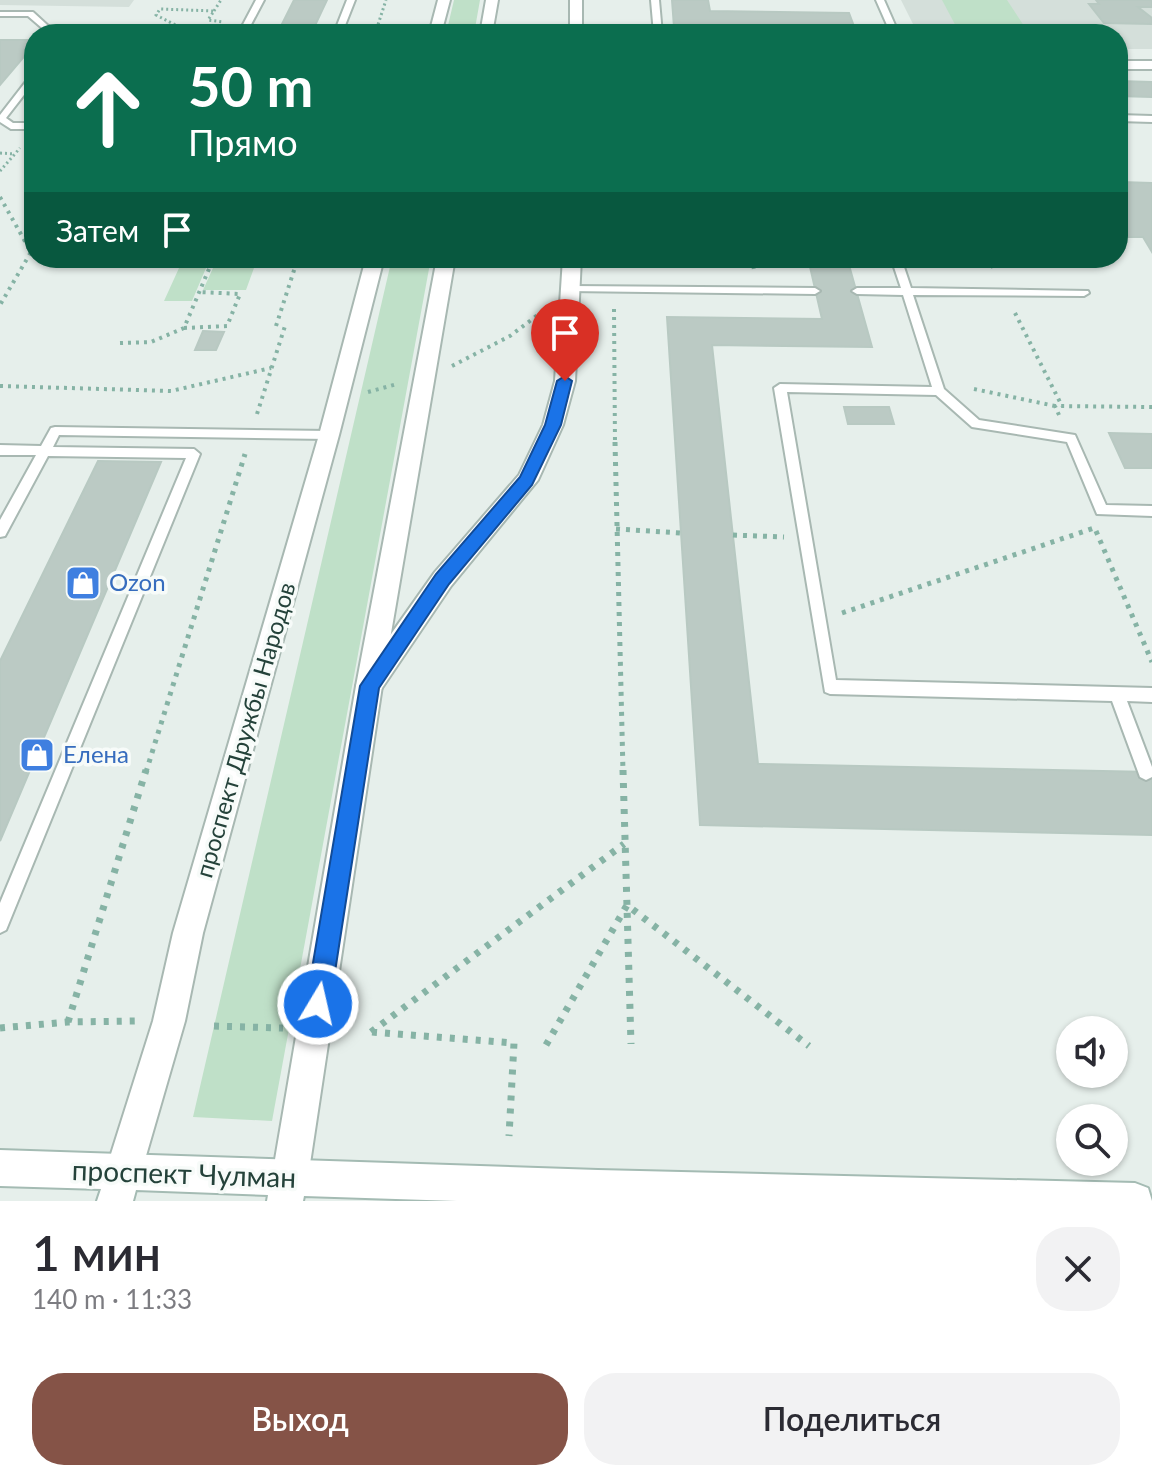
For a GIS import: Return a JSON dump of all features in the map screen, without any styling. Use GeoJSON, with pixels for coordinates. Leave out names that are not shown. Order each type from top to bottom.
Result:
{"type":"FeatureCollection","features":[{"type":"Feature","properties":{"kind":"street"},"geometry":{"type":"LineString","coordinates":[[438,24],[444,0]]}},
{"type":"Feature","properties":{"kind":"street"},"geometry":{"type":"LineString","coordinates":[[488,24],[492,0]]}},
{"type":"Feature","properties":{"kind":"street"},"geometry":{"type":"LineString","coordinates":[[576,0],[576,24]]}},
{"type":"Feature","properties":{"kind":"street"},"geometry":{"type":"LineString","coordinates":[[1128,65],[1152,65]]}},
{"type":"Feature","properties":{"kind":"street","name":"проспект Дружбы Народов"},"geometry":{"type":"LineString","coordinates":[[119,1187],[169,1021],[188,933],[329,435],[372,268]]}},
{"type":"Feature","properties":{"kind":"street"},"geometry":{"type":"LineString","coordinates":[[288,1189],[369,686],[444,268]]}},
{"type":"Feature","properties":{"kind":"street"},"geometry":{"type":"LineString","coordinates":[[369,686],[443,579],[527,480],[553,425],[565,381],[572,268]]}},
{"type":"Feature","properties":{"kind":"street","name":"проспект Чулман"},"geometry":{"type":"LineString","coordinates":[[0,1168],[119,1187],[598,1188],[1135,1201]]}},
{"type":"Feature","properties":{"kind":"lane"},"geometry":{"type":"LineString","coordinates":[[247,24],[260,0]]}},
{"type":"Feature","properties":{"kind":"lane"},"geometry":{"type":"LineString","coordinates":[[342,24],[351,0]]}},
{"type":"Feature","properties":{"kind":"lane"},"geometry":{"type":"LineString","coordinates":[[655,0],[657,24]]}},
{"type":"Feature","properties":{"kind":"lane"},"geometry":{"type":"LineString","coordinates":[[880,0],[891,24]]}},
{"type":"Feature","properties":{"kind":"lane"},"geometry":{"type":"LineString","coordinates":[[0,14],[30,14],[42,24]]}},
{"type":"Feature","properties":{"kind":"lane"},"geometry":{"type":"LineString","coordinates":[[24,90],[1,119],[11,126],[24,126]]}},
{"type":"Feature","properties":{"kind":"lane"},"geometry":{"type":"LineString","coordinates":[[1128,118],[1152,119]]}},
{"type":"Feature","properties":{"kind":"lane"},"geometry":{"type":"LineString","coordinates":[[899,268],[938,386],[976,424],[1071,438],[1102,510],[1152,511]]}},
{"type":"Feature","properties":{"kind":"lane"},"geometry":{"type":"LineString","coordinates":[[572,289],[815,291]]}},
{"type":"Feature","properties":{"kind":"lane"},"geometry":{"type":"LineString","coordinates":[[857,291],[1084,293]]}},
{"type":"Feature","properties":{"kind":"lane"},"geometry":{"type":"LineString","coordinates":[[938,386],[780,388],[830,687],[1152,695]]}},
{"type":"Feature","properties":{"kind":"lane"},"geometry":{"type":"LineString","coordinates":[[0,532],[55,431],[329,435]]}},
{"type":"Feature","properties":{"kind":"lane"},"geometry":{"type":"LineString","coordinates":[[0,450],[194,454],[0,924]]}},
{"type":"Feature","properties":{"kind":"lane"},"geometry":{"type":"LineString","coordinates":[[1117,694],[1146,772]]}},
{"type":"Feature","properties":{"kind":"path"},"geometry":{"type":"LineString","coordinates":[[221,0],[208,20],[223,22]]}},
{"type":"Feature","properties":{"kind":"path"},"geometry":{"type":"LineString","coordinates":[[378,24],[386,0]]}},
{"type":"Feature","properties":{"kind":"path"},"geometry":{"type":"LineString","coordinates":[[174,24],[156,15],[160,9],[214,11]]}},
{"type":"Feature","properties":{"kind":"path"},"geometry":{"type":"LineString","coordinates":[[0,171],[24,144]]}},
{"type":"Feature","properties":{"kind":"path"},"geometry":{"type":"LineString","coordinates":[[0,153],[15,154]]}},
{"type":"Feature","properties":{"kind":"path"},"geometry":{"type":"LineString","coordinates":[[0,197],[24,240]]}},
{"type":"Feature","properties":{"kind":"path"},"geometry":{"type":"LineString","coordinates":[[0,305],[24,264]]}},
{"type":"Feature","properties":{"kind":"path"},"geometry":{"type":"LineString","coordinates":[[276,326],[295,268]]}},
{"type":"Feature","properties":{"kind":"path"},"geometry":{"type":"LineString","coordinates":[[993,268],[1071,438]]}},
{"type":"Feature","properties":{"kind":"path"},"geometry":{"type":"LineString","coordinates":[[184,328],[209,269]]}},
{"type":"Feature","properties":{"kind":"path"},"geometry":{"type":"LineString","coordinates":[[613,289],[616,529],[631,1044]]}},
{"type":"Feature","properties":{"kind":"path"},"geometry":{"type":"LineString","coordinates":[[120,343],[151,342],[184,328],[227,326],[240,294],[199,292]]}},
{"type":"Feature","properties":{"kind":"path"},"geometry":{"type":"LineString","coordinates":[[68,1022],[285,326]]}},
{"type":"Feature","properties":{"kind":"path"},"geometry":{"type":"LineString","coordinates":[[0,386],[171,391],[271,368]]}},
{"type":"Feature","properties":{"kind":"path"},"geometry":{"type":"LineString","coordinates":[[938,386],[1058,406],[1152,407]]}},
{"type":"Feature","properties":{"kind":"path"},"geometry":{"type":"LineString","coordinates":[[1102,510],[1095,528],[1152,662]]}},
{"type":"Feature","properties":{"kind":"path"},"geometry":{"type":"LineString","coordinates":[[818,621],[1095,528]]}},
{"type":"Feature","properties":{"kind":"path"},"geometry":{"type":"LineString","coordinates":[[616,529],[681,533]]}},
{"type":"Feature","properties":{"kind":"path"},"geometry":{"type":"LineString","coordinates":[[733,535],[805,538]]}},
{"type":"Feature","properties":{"kind":"path"},"geometry":{"type":"LineString","coordinates":[[509,1136],[514,1043],[371,1032],[624,844]]}},
{"type":"Feature","properties":{"kind":"path"},"geometry":{"type":"LineString","coordinates":[[546,1045],[627,905]]}},
{"type":"Feature","properties":{"kind":"path"},"geometry":{"type":"LineString","coordinates":[[627,905],[809,1046]]}},
{"type":"Feature","properties":{"kind":"path"},"geometry":{"type":"LineString","coordinates":[[0,1028],[68,1022],[136,1021]]}},
{"type":"Feature","properties":{"kind":"path"},"geometry":{"type":"LineString","coordinates":[[214,1026],[288,1028]]}},
{"type":"Feature","properties":{"kind":"shaded area"},"geometry":{"type":"Polygon","coordinates":[[[0,0],[134,0],[129,7],[0,5],[0,0]]]}},
{"type":"Feature","properties":{"kind":"shaded area"},"geometry":{"type":"Polygon","coordinates":[[[901,0],[1152,0],[1152,49],[1128,49],[1128,24],[913,24],[901,0]]]}},
{"type":"Feature","properties":{"kind":"green space"},"geometry":{"type":"Polygon","coordinates":[[[454,0],[480,0],[476,24],[448,24],[454,0]]]}},
{"type":"Feature","properties":{"kind":"green space"},"geometry":{"type":"Polygon","coordinates":[[[942,0],[1007,0],[1023,24],[955,24],[942,0]]]}},
{"type":"Feature","properties":{"kind":"green space"},"geometry":{"type":"Polygon","coordinates":[[[179,268],[206,268],[192,301],[164,301],[179,268]]]}},
{"type":"Feature","properties":{"kind":"green space"},"geometry":{"type":"Polygon","coordinates":[[[213,268],[254,268],[246,290],[203,290],[213,268]]]}},
{"type":"Feature","properties":{"kind":"green space"},"geometry":{"type":"Polygon","coordinates":[[[390,268],[429,268],[272,1121],[193,1117],[390,268]]]}},
{"type":"Feature","properties":{"kind":"building"},"geometry":{"type":"Polygon","coordinates":[[[294,0],[327,0],[316,24],[282,24],[294,0]]]}},
{"type":"Feature","properties":{"kind":"building"},"geometry":{"type":"Polygon","coordinates":[[[672,0],[708,0],[710,11],[849,13],[853,24],[674,24],[672,0]]]}},
{"type":"Feature","properties":{"kind":"building"},"geometry":{"type":"Polygon","coordinates":[[[1096,0],[1152,0],[1152,7],[1138,7],[1152,18],[1152,24],[1104,23],[1089,4],[1099,4],[1096,0]]]}},
{"type":"Feature","properties":{"kind":"building"},"geometry":{"type":"Polygon","coordinates":[[[0,40],[24,40],[24,57],[0,85],[0,40]]]}},
{"type":"Feature","properties":{"kind":"building"},"geometry":{"type":"Polygon","coordinates":[[[1128,81],[1152,82],[1152,97],[1128,96],[1128,81]]]}},
{"type":"Feature","properties":{"kind":"building"},"geometry":{"type":"Polygon","coordinates":[[[1128,182],[1152,183],[1152,252],[1143,237],[1128,237],[1128,182]]]}},
{"type":"Feature","properties":{"kind":"building"},"geometry":{"type":"Polygon","coordinates":[[[810,268],[850,268],[872,347],[712,345],[758,764],[1152,772],[1152,835],[700,825],[667,317],[822,319],[810,268]]]}},
{"type":"Feature","properties":{"kind":"building"},"geometry":{"type":"Polygon","coordinates":[[[203,331],[224,332],[216,350],[195,350],[203,331]]]}},
{"type":"Feature","properties":{"kind":"building"},"geometry":{"type":"Polygon","coordinates":[[[844,407],[889,407],[894,424],[848,424],[844,407]]]}},
{"type":"Feature","properties":{"kind":"building"},"geometry":{"type":"Polygon","coordinates":[[[1109,433],[1152,434],[1152,468],[1125,468],[1109,433]]]}},
{"type":"Feature","properties":{"kind":"building"},"geometry":{"type":"Polygon","coordinates":[[[98,461],[161,462],[0,841],[0,661],[98,461]]]}},
{"type":"Feature","properties":{"kind":"place","name":"Ozon"},"geometry":{"type":"Point","coordinates":[83,583]}},
{"type":"Feature","properties":{"kind":"place","name":"Елена"},"geometry":{"type":"Point","coordinates":[37,755]}},
{"type":"Feature","properties":{"kind":"route"},"geometry":{"type":"LineString","coordinates":[[318,1004],[369,686],[443,579],[527,480],[553,425],[565,381]]}}]}
